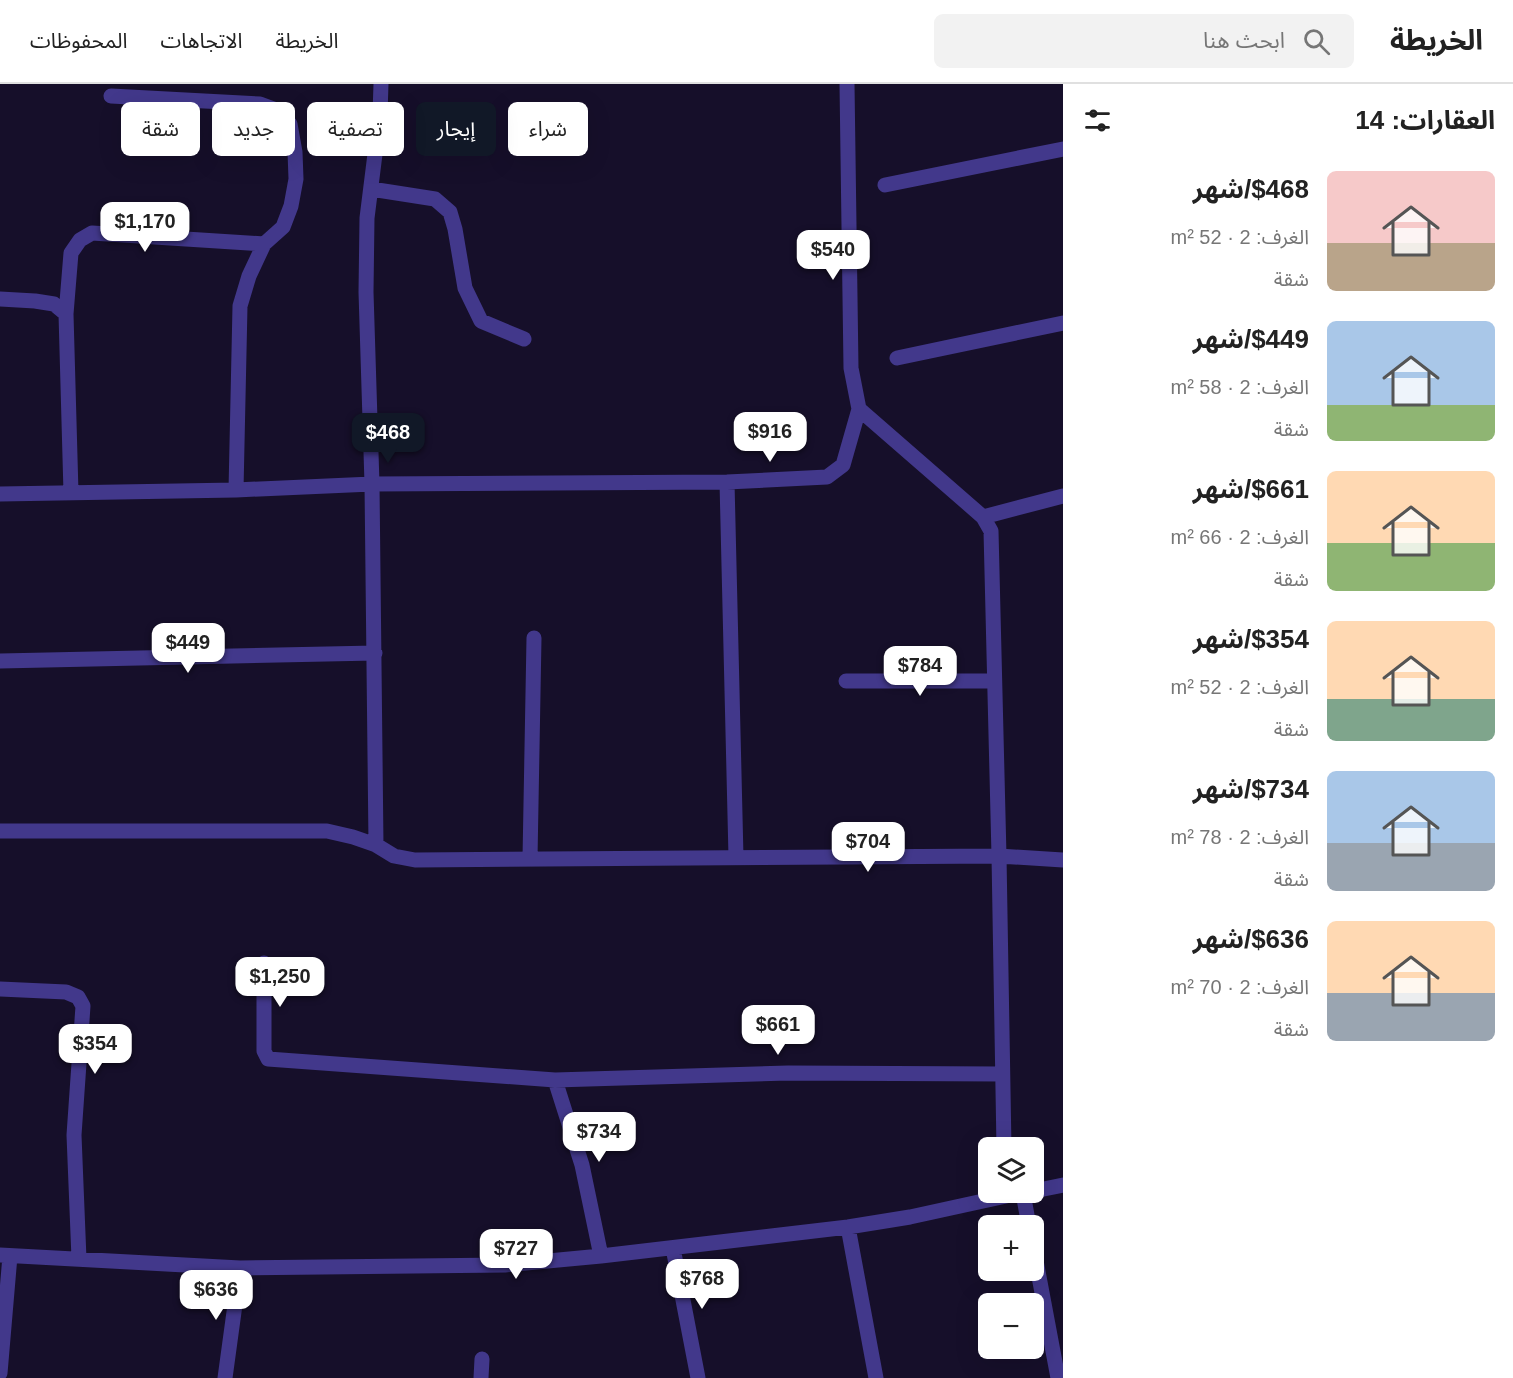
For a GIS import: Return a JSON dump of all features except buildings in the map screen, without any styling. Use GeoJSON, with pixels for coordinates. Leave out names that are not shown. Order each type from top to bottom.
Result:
{"type":"FeatureCollection","features":[{"type":"Feature","properties":{"kind":"street"},"geometry":{"type":"LineString","coordinates":[[376,845],[372,484],[366,292],[367,218],[380,114],[381,84]]}},
{"type":"Feature","properties":{"kind":"street"},"geometry":{"type":"LineString","coordinates":[[0,494],[236,490],[372,484],[727,482],[827,477],[843,465],[859,409],[851,368],[847,84]]}},
{"type":"Feature","properties":{"kind":"street"},"geometry":{"type":"LineString","coordinates":[[111,96],[260,104],[279,111],[290,124],[295,152],[296,179],[291,206],[283,227],[264,244],[249,276],[240,306],[236,490]]}},
{"type":"Feature","properties":{"kind":"street"},"geometry":{"type":"LineString","coordinates":[[885,184],[1063,149]]}},
{"type":"Feature","properties":{"kind":"street"},"geometry":{"type":"LineString","coordinates":[[371,189],[435,199],[450,212],[465,288],[481,321],[524,339]]}},
{"type":"Feature","properties":{"kind":"street"},"geometry":{"type":"LineString","coordinates":[[70,493],[66,314],[71,253],[80,240],[92,233],[264,244]]}},
{"type":"Feature","properties":{"kind":"street"},"geometry":{"type":"LineString","coordinates":[[0,299],[35,300],[54,304],[66,314]]}},
{"type":"Feature","properties":{"kind":"street"},"geometry":{"type":"LineString","coordinates":[[897,358],[1063,323]]}},
{"type":"Feature","properties":{"kind":"street"},"geometry":{"type":"LineString","coordinates":[[859,409],[983,517],[991,531],[1004,1137]]}},
{"type":"Feature","properties":{"kind":"street"},"geometry":{"type":"LineString","coordinates":[[727,482],[736,857]]}},
{"type":"Feature","properties":{"kind":"street"},"geometry":{"type":"LineString","coordinates":[[983,517],[1063,496]]}},
{"type":"Feature","properties":{"kind":"street"},"geometry":{"type":"LineString","coordinates":[[530,859],[534,638]]}},
{"type":"Feature","properties":{"kind":"street"},"geometry":{"type":"LineString","coordinates":[[0,661],[375,653]]}},
{"type":"Feature","properties":{"kind":"street"},"geometry":{"type":"LineString","coordinates":[[846,681],[994,681]]}},
{"type":"Feature","properties":{"kind":"street"},"geometry":{"type":"LineString","coordinates":[[0,831],[327,831],[376,845],[394,856],[415,860],[999,856],[1063,860]]}},
{"type":"Feature","properties":{"kind":"street"},"geometry":{"type":"LineString","coordinates":[[264,963],[264,1051],[268,1059],[555,1080],[788,1073],[1001,1074]]}},
{"type":"Feature","properties":{"kind":"street"},"geometry":{"type":"LineString","coordinates":[[0,990],[66,992],[78,997],[83,1006],[74,1135],[79,1259]]}},
{"type":"Feature","properties":{"kind":"street"},"geometry":{"type":"LineString","coordinates":[[555,1080],[582,1165],[601,1256]]}},
{"type":"Feature","properties":{"kind":"street"},"geometry":{"type":"LineString","coordinates":[[1044,1189],[1063,1185]]}},
{"type":"Feature","properties":{"kind":"street"},"geometry":{"type":"LineString","coordinates":[[0,1373],[5,1255],[240,1268],[505,1265],[848,1227],[910,1217],[978,1201]]}},
{"type":"Feature","properties":{"kind":"street"},"geometry":{"type":"LineString","coordinates":[[848,1227],[876,1378]]}},
{"type":"Feature","properties":{"kind":"street"},"geometry":{"type":"LineString","coordinates":[[673,1248],[698,1378]]}},
{"type":"Feature","properties":{"kind":"street"},"geometry":{"type":"LineString","coordinates":[[225,1378],[240,1268]]}},
{"type":"Feature","properties":{"kind":"street"},"geometry":{"type":"LineString","coordinates":[[1040,1281],[1058,1378]]}},
{"type":"Feature","properties":{"kind":"street"},"geometry":{"type":"LineString","coordinates":[[481,1378],[482,1359]]}}]}
